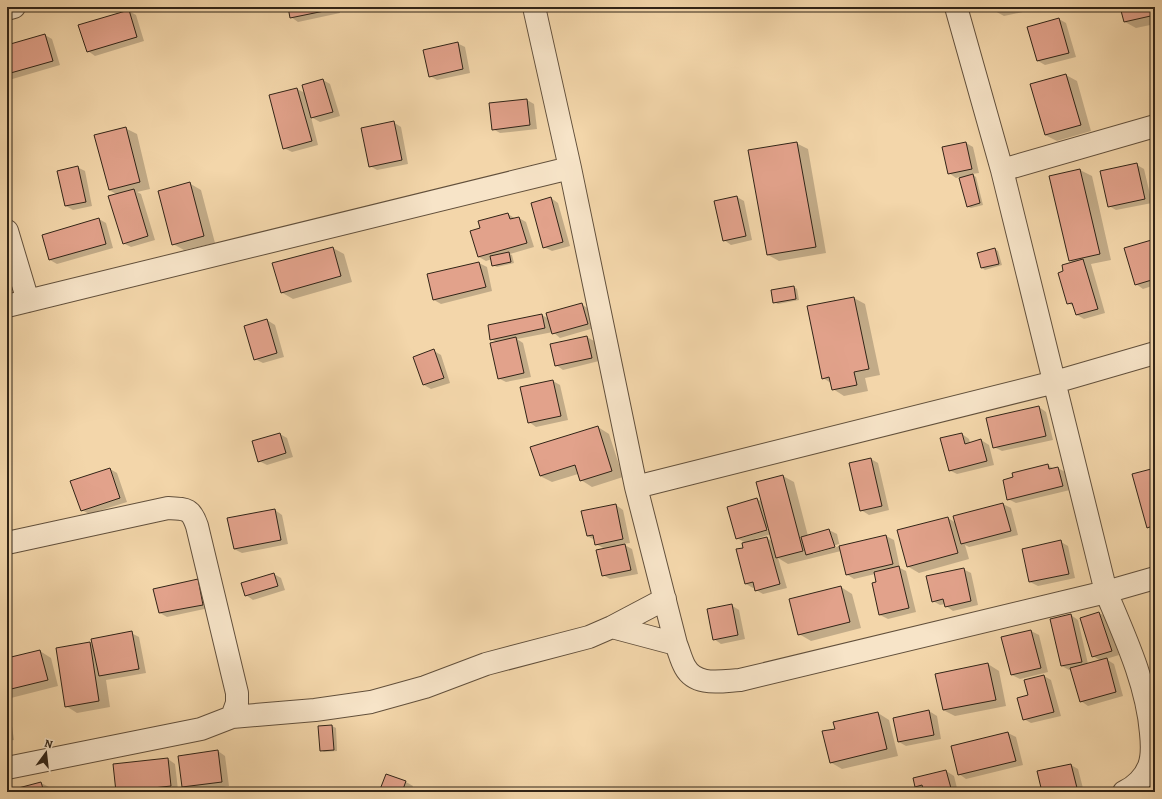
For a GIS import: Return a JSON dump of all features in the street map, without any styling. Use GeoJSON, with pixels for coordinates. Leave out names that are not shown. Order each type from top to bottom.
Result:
{"type":"FeatureCollection","features":[{"type":"Feature","properties":{"kind":"street"},"geometry":{"type":"LineString","coordinates":[[7,9],[14,7]]}},
{"type":"Feature","properties":{"kind":"street"},"geometry":{"type":"LineString","coordinates":[[534,7],[570,168],[636,487],[676,644],[685,668],[695,677],[708,682],[740,680],[1106,592],[1155,578]]}},
{"type":"Feature","properties":{"kind":"street"},"geometry":{"type":"LineString","coordinates":[[956,7],[1002,170],[1106,592],[1144,692],[1150,716],[1152,746],[1150,765],[1142,779],[1124,792]]}},
{"type":"Feature","properties":{"kind":"street"},"geometry":{"type":"LineString","coordinates":[[1002,170],[1155,126]]}},
{"type":"Feature","properties":{"kind":"street"},"geometry":{"type":"LineString","coordinates":[[7,306],[570,168]]}},
{"type":"Feature","properties":{"kind":"street"},"geometry":{"type":"LineString","coordinates":[[7,231],[28,301]]}},
{"type":"Feature","properties":{"kind":"street"},"geometry":{"type":"LineString","coordinates":[[636,487],[1055,382],[1155,353]]}},
{"type":"Feature","properties":{"kind":"street"},"geometry":{"type":"LineString","coordinates":[[7,543],[168,508],[188,511],[194,516],[197,526],[237,693],[237,703],[232,717]]}},
{"type":"Feature","properties":{"kind":"street"},"geometry":{"type":"LineString","coordinates":[[7,768],[201,729],[232,717],[316,710],[371,702],[425,687],[486,664],[589,637],[612,627],[665,599]]}},
{"type":"Feature","properties":{"kind":"street"},"geometry":{"type":"LineString","coordinates":[[612,627],[676,644]]}},
{"type":"Feature","properties":{"kind":"building"},"geometry":{"type":"Polygon","coordinates":[[[288,7],[333,7],[334,9],[290,18],[288,7]]]}},
{"type":"Feature","properties":{"kind":"building"},"geometry":{"type":"Polygon","coordinates":[[[991,7],[1007,7],[992,10],[991,7]]]}},
{"type":"Feature","properties":{"kind":"building"},"geometry":{"type":"Polygon","coordinates":[[[1120,7],[1155,7],[1155,15],[1124,22],[1120,7]]]}},
{"type":"Feature","properties":{"kind":"building"},"geometry":{"type":"Polygon","coordinates":[[[129,10],[137,37],[87,52],[78,25],[129,10]]]}},
{"type":"Feature","properties":{"kind":"building"},"geometry":{"type":"Polygon","coordinates":[[[1059,18],[1069,53],[1037,61],[1027,27],[1059,18]]]}},
{"type":"Feature","properties":{"kind":"building"},"geometry":{"type":"Polygon","coordinates":[[[45,34],[53,61],[7,74],[7,45],[45,34]]]}},
{"type":"Feature","properties":{"kind":"building"},"geometry":{"type":"Polygon","coordinates":[[[458,42],[463,69],[429,77],[423,50],[458,42]]]}},
{"type":"Feature","properties":{"kind":"building"},"geometry":{"type":"Polygon","coordinates":[[[1066,74],[1081,125],[1045,135],[1030,84],[1066,74]]]}},
{"type":"Feature","properties":{"kind":"building"},"geometry":{"type":"Polygon","coordinates":[[[323,79],[333,112],[311,118],[302,85],[323,79]]]}},
{"type":"Feature","properties":{"kind":"building"},"geometry":{"type":"Polygon","coordinates":[[[297,88],[312,141],[283,149],[269,95],[297,88]]]}},
{"type":"Feature","properties":{"kind":"building"},"geometry":{"type":"Polygon","coordinates":[[[527,99],[530,125],[492,130],[489,103],[527,99]]]}},
{"type":"Feature","properties":{"kind":"building"},"geometry":{"type":"Polygon","coordinates":[[[394,121],[402,160],[369,167],[361,128],[394,121]]]}},
{"type":"Feature","properties":{"kind":"building"},"geometry":{"type":"Polygon","coordinates":[[[126,127],[140,182],[109,190],[94,135],[126,127]]]}},
{"type":"Feature","properties":{"kind":"building"},"geometry":{"type":"Polygon","coordinates":[[[797,142],[816,247],[767,255],[748,150],[797,142]]]}},
{"type":"Feature","properties":{"kind":"building"},"geometry":{"type":"Polygon","coordinates":[[[966,142],[972,169],[948,174],[942,147],[966,142]]]}},
{"type":"Feature","properties":{"kind":"building"},"geometry":{"type":"Polygon","coordinates":[[[1137,163],[1145,199],[1108,207],[1100,171],[1137,163]]]}},
{"type":"Feature","properties":{"kind":"building"},"geometry":{"type":"Polygon","coordinates":[[[78,166],[86,202],[65,206],[57,171],[78,166]]]}},
{"type":"Feature","properties":{"kind":"building"},"geometry":{"type":"Polygon","coordinates":[[[1080,169],[1100,254],[1069,261],[1049,176],[1080,169]]]}},
{"type":"Feature","properties":{"kind":"building"},"geometry":{"type":"Polygon","coordinates":[[[973,174],[980,203],[967,207],[959,178],[973,174]]]}},
{"type":"Feature","properties":{"kind":"building"},"geometry":{"type":"Polygon","coordinates":[[[190,182],[204,236],[172,245],[158,191],[190,182]]]}},
{"type":"Feature","properties":{"kind":"building"},"geometry":{"type":"Polygon","coordinates":[[[134,189],[148,236],[123,244],[108,196],[134,189]]]}},
{"type":"Feature","properties":{"kind":"building"},"geometry":{"type":"Polygon","coordinates":[[[737,196],[746,236],[723,241],[714,201],[737,196]]]}},
{"type":"Feature","properties":{"kind":"building"},"geometry":{"type":"Polygon","coordinates":[[[551,197],[563,242],[543,248],[531,203],[551,197]]]}},
{"type":"Feature","properties":{"kind":"building"},"geometry":{"type":"Polygon","coordinates":[[[508,213],[510,219],[519,217],[527,243],[478,257],[470,231],[480,228],[478,221],[508,213]]]}},
{"type":"Feature","properties":{"kind":"building"},"geometry":{"type":"Polygon","coordinates":[[[99,218],[106,244],[49,260],[42,235],[99,218]]]}},
{"type":"Feature","properties":{"kind":"building"},"geometry":{"type":"Polygon","coordinates":[[[1155,239],[1155,279],[1135,285],[1124,248],[1155,239]]]}},
{"type":"Feature","properties":{"kind":"building"},"geometry":{"type":"Polygon","coordinates":[[[333,247],[341,276],[281,293],[272,263],[333,247]]]}},
{"type":"Feature","properties":{"kind":"building"},"geometry":{"type":"Polygon","coordinates":[[[995,248],[999,264],[981,268],[977,253],[995,248]]]}},
{"type":"Feature","properties":{"kind":"building"},"geometry":{"type":"Polygon","coordinates":[[[509,252],[511,262],[492,266],[490,256],[509,252]]]}},
{"type":"Feature","properties":{"kind":"building"},"geometry":{"type":"Polygon","coordinates":[[[1083,259],[1098,309],[1076,315],[1072,303],[1067,304],[1058,273],[1063,271],[1062,265],[1083,259]]]}},
{"type":"Feature","properties":{"kind":"building"},"geometry":{"type":"Polygon","coordinates":[[[479,262],[486,287],[433,300],[427,274],[479,262]]]}},
{"type":"Feature","properties":{"kind":"building"},"geometry":{"type":"Polygon","coordinates":[[[794,286],[796,299],[773,303],[771,290],[794,286]]]}},
{"type":"Feature","properties":{"kind":"building"},"geometry":{"type":"Polygon","coordinates":[[[854,297],[869,369],[854,372],[857,385],[832,390],[829,377],[822,379],[807,306],[854,297]]]}},
{"type":"Feature","properties":{"kind":"building"},"geometry":{"type":"Polygon","coordinates":[[[582,303],[588,324],[552,334],[546,313],[582,303]]]}},
{"type":"Feature","properties":{"kind":"building"},"geometry":{"type":"Polygon","coordinates":[[[542,314],[545,328],[490,340],[488,325],[542,314]]]}},
{"type":"Feature","properties":{"kind":"building"},"geometry":{"type":"Polygon","coordinates":[[[267,319],[277,353],[254,360],[244,326],[267,319]]]}},
{"type":"Feature","properties":{"kind":"building"},"geometry":{"type":"Polygon","coordinates":[[[587,336],[592,358],[555,366],[550,344],[587,336]]]}},
{"type":"Feature","properties":{"kind":"building"},"geometry":{"type":"Polygon","coordinates":[[[516,337],[524,373],[498,379],[490,343],[516,337]]]}},
{"type":"Feature","properties":{"kind":"building"},"geometry":{"type":"Polygon","coordinates":[[[434,349],[444,378],[423,385],[413,357],[434,349]]]}},
{"type":"Feature","properties":{"kind":"building"},"geometry":{"type":"Polygon","coordinates":[[[553,380],[561,416],[528,423],[520,387],[553,380]]]}},
{"type":"Feature","properties":{"kind":"building"},"geometry":{"type":"Polygon","coordinates":[[[1039,406],[1046,436],[993,448],[986,418],[1039,406]]]}},
{"type":"Feature","properties":{"kind":"building"},"geometry":{"type":"Polygon","coordinates":[[[598,426],[612,471],[580,481],[575,465],[540,476],[530,447],[598,426]]]}},
{"type":"Feature","properties":{"kind":"building"},"geometry":{"type":"Polygon","coordinates":[[[280,433],[286,453],[258,462],[252,441],[280,433]]]}},
{"type":"Feature","properties":{"kind":"building"},"geometry":{"type":"Polygon","coordinates":[[[962,433],[965,444],[981,439],[987,461],[949,471],[940,438],[962,433]]]}},
{"type":"Feature","properties":{"kind":"building"},"geometry":{"type":"Polygon","coordinates":[[[871,458],[882,506],[860,511],[849,463],[871,458]]]}},
{"type":"Feature","properties":{"kind":"building"},"geometry":{"type":"Polygon","coordinates":[[[1048,464],[1049,469],[1058,467],[1063,486],[1007,500],[1003,480],[1013,477],[1012,473],[1048,464]]]}},
{"type":"Feature","properties":{"kind":"building"},"geometry":{"type":"Polygon","coordinates":[[[110,468],[120,498],[81,511],[70,481],[110,468]]]}},
{"type":"Feature","properties":{"kind":"building"},"geometry":{"type":"Polygon","coordinates":[[[1155,468],[1155,525],[1147,528],[1132,474],[1155,468]]]}},
{"type":"Feature","properties":{"kind":"building"},"geometry":{"type":"Polygon","coordinates":[[[783,475],[803,551],[776,558],[756,482],[783,475]]]}},
{"type":"Feature","properties":{"kind":"building"},"geometry":{"type":"Polygon","coordinates":[[[757,498],[767,530],[736,539],[727,507],[757,498]]]}},
{"type":"Feature","properties":{"kind":"building"},"geometry":{"type":"Polygon","coordinates":[[[1003,503],[1011,531],[961,544],[953,516],[1003,503]]]}},
{"type":"Feature","properties":{"kind":"building"},"geometry":{"type":"Polygon","coordinates":[[[616,504],[623,539],[595,545],[593,535],[587,536],[581,511],[616,504]]]}},
{"type":"Feature","properties":{"kind":"building"},"geometry":{"type":"Polygon","coordinates":[[[275,509],[281,540],[234,549],[227,518],[275,509]]]}},
{"type":"Feature","properties":{"kind":"building"},"geometry":{"type":"Polygon","coordinates":[[[948,517],[958,553],[907,567],[897,530],[948,517]]]}},
{"type":"Feature","properties":{"kind":"building"},"geometry":{"type":"Polygon","coordinates":[[[829,529],[835,547],[806,555],[801,537],[829,529]]]}},
{"type":"Feature","properties":{"kind":"building"},"geometry":{"type":"Polygon","coordinates":[[[886,535],[893,564],[846,575],[839,546],[886,535]]]}},
{"type":"Feature","properties":{"kind":"building"},"geometry":{"type":"Polygon","coordinates":[[[767,537],[780,584],[755,591],[753,582],[745,584],[736,549],[743,548],[742,543],[767,537]]]}},
{"type":"Feature","properties":{"kind":"building"},"geometry":{"type":"Polygon","coordinates":[[[1061,540],[1069,574],[1029,582],[1022,549],[1061,540]]]}},
{"type":"Feature","properties":{"kind":"building"},"geometry":{"type":"Polygon","coordinates":[[[625,544],[631,570],[602,576],[596,550],[625,544]]]}},
{"type":"Feature","properties":{"kind":"building"},"geometry":{"type":"Polygon","coordinates":[[[899,566],[909,608],[879,615],[872,583],[876,582],[874,572],[899,566]]]}},
{"type":"Feature","properties":{"kind":"building"},"geometry":{"type":"Polygon","coordinates":[[[964,568],[971,601],[945,607],[943,599],[932,602],[926,576],[964,568]]]}},
{"type":"Feature","properties":{"kind":"building"},"geometry":{"type":"Polygon","coordinates":[[[274,573],[278,586],[245,596],[241,583],[274,573]]]}},
{"type":"Feature","properties":{"kind":"building"},"geometry":{"type":"Polygon","coordinates":[[[198,579],[203,605],[159,613],[153,589],[198,579]]]}},
{"type":"Feature","properties":{"kind":"building"},"geometry":{"type":"Polygon","coordinates":[[[841,586],[850,622],[798,635],[789,599],[841,586]]]}},
{"type":"Feature","properties":{"kind":"building"},"geometry":{"type":"Polygon","coordinates":[[[732,604],[738,635],[713,640],[707,609],[732,604]]]}},
{"type":"Feature","properties":{"kind":"building"},"geometry":{"type":"Polygon","coordinates":[[[1099,612],[1112,651],[1092,657],[1080,618],[1099,612]]]}},
{"type":"Feature","properties":{"kind":"building"},"geometry":{"type":"Polygon","coordinates":[[[1071,614],[1082,662],[1061,666],[1050,619],[1071,614]]]}},
{"type":"Feature","properties":{"kind":"building"},"geometry":{"type":"Polygon","coordinates":[[[1031,630],[1041,668],[1011,675],[1001,637],[1031,630]]]}},
{"type":"Feature","properties":{"kind":"building"},"geometry":{"type":"Polygon","coordinates":[[[132,631],[139,669],[99,676],[91,639],[132,631]]]}},
{"type":"Feature","properties":{"kind":"building"},"geometry":{"type":"Polygon","coordinates":[[[90,642],[99,701],[65,707],[56,648],[90,642]]]}},
{"type":"Feature","properties":{"kind":"building"},"geometry":{"type":"Polygon","coordinates":[[[40,650],[48,680],[7,690],[7,658],[40,650]]]}},
{"type":"Feature","properties":{"kind":"building"},"geometry":{"type":"Polygon","coordinates":[[[1107,658],[1116,692],[1080,702],[1070,668],[1107,658]]]}},
{"type":"Feature","properties":{"kind":"building"},"geometry":{"type":"Polygon","coordinates":[[[988,663],[996,700],[943,710],[935,674],[988,663]]]}},
{"type":"Feature","properties":{"kind":"building"},"geometry":{"type":"Polygon","coordinates":[[[1044,675],[1054,712],[1023,720],[1017,698],[1028,695],[1024,680],[1044,675]]]}},
{"type":"Feature","properties":{"kind":"building"},"geometry":{"type":"Polygon","coordinates":[[[929,710],[934,735],[898,742],[893,718],[929,710]]]}},
{"type":"Feature","properties":{"kind":"building"},"geometry":{"type":"Polygon","coordinates":[[[878,712],[887,749],[830,763],[822,731],[835,729],[833,722],[878,712]]]}},
{"type":"Feature","properties":{"kind":"building"},"geometry":{"type":"Polygon","coordinates":[[[332,725],[334,750],[320,751],[318,726],[332,725]]]}},
{"type":"Feature","properties":{"kind":"building"},"geometry":{"type":"Polygon","coordinates":[[[1008,732],[1016,761],[958,775],[951,746],[1008,732]]]}},
{"type":"Feature","properties":{"kind":"building"},"geometry":{"type":"Polygon","coordinates":[[[218,750],[222,782],[182,787],[178,756],[218,750]]]}},
{"type":"Feature","properties":{"kind":"building"},"geometry":{"type":"Polygon","coordinates":[[[168,758],[171,786],[116,792],[113,764],[168,758]]]}},
{"type":"Feature","properties":{"kind":"building"},"geometry":{"type":"Polygon","coordinates":[[[1071,764],[1078,792],[1042,792],[1037,771],[1071,764]]]}},
{"type":"Feature","properties":{"kind":"building"},"geometry":{"type":"Polygon","coordinates":[[[946,770],[952,792],[924,792],[922,785],[915,787],[913,778],[946,770]]]}},
{"type":"Feature","properties":{"kind":"building"},"geometry":{"type":"Polygon","coordinates":[[[386,774],[406,781],[402,792],[379,792],[386,774]]]}},
{"type":"Feature","properties":{"kind":"building"},"geometry":{"type":"Polygon","coordinates":[[[41,782],[44,792],[7,792],[7,791],[41,782]]]}}]}
